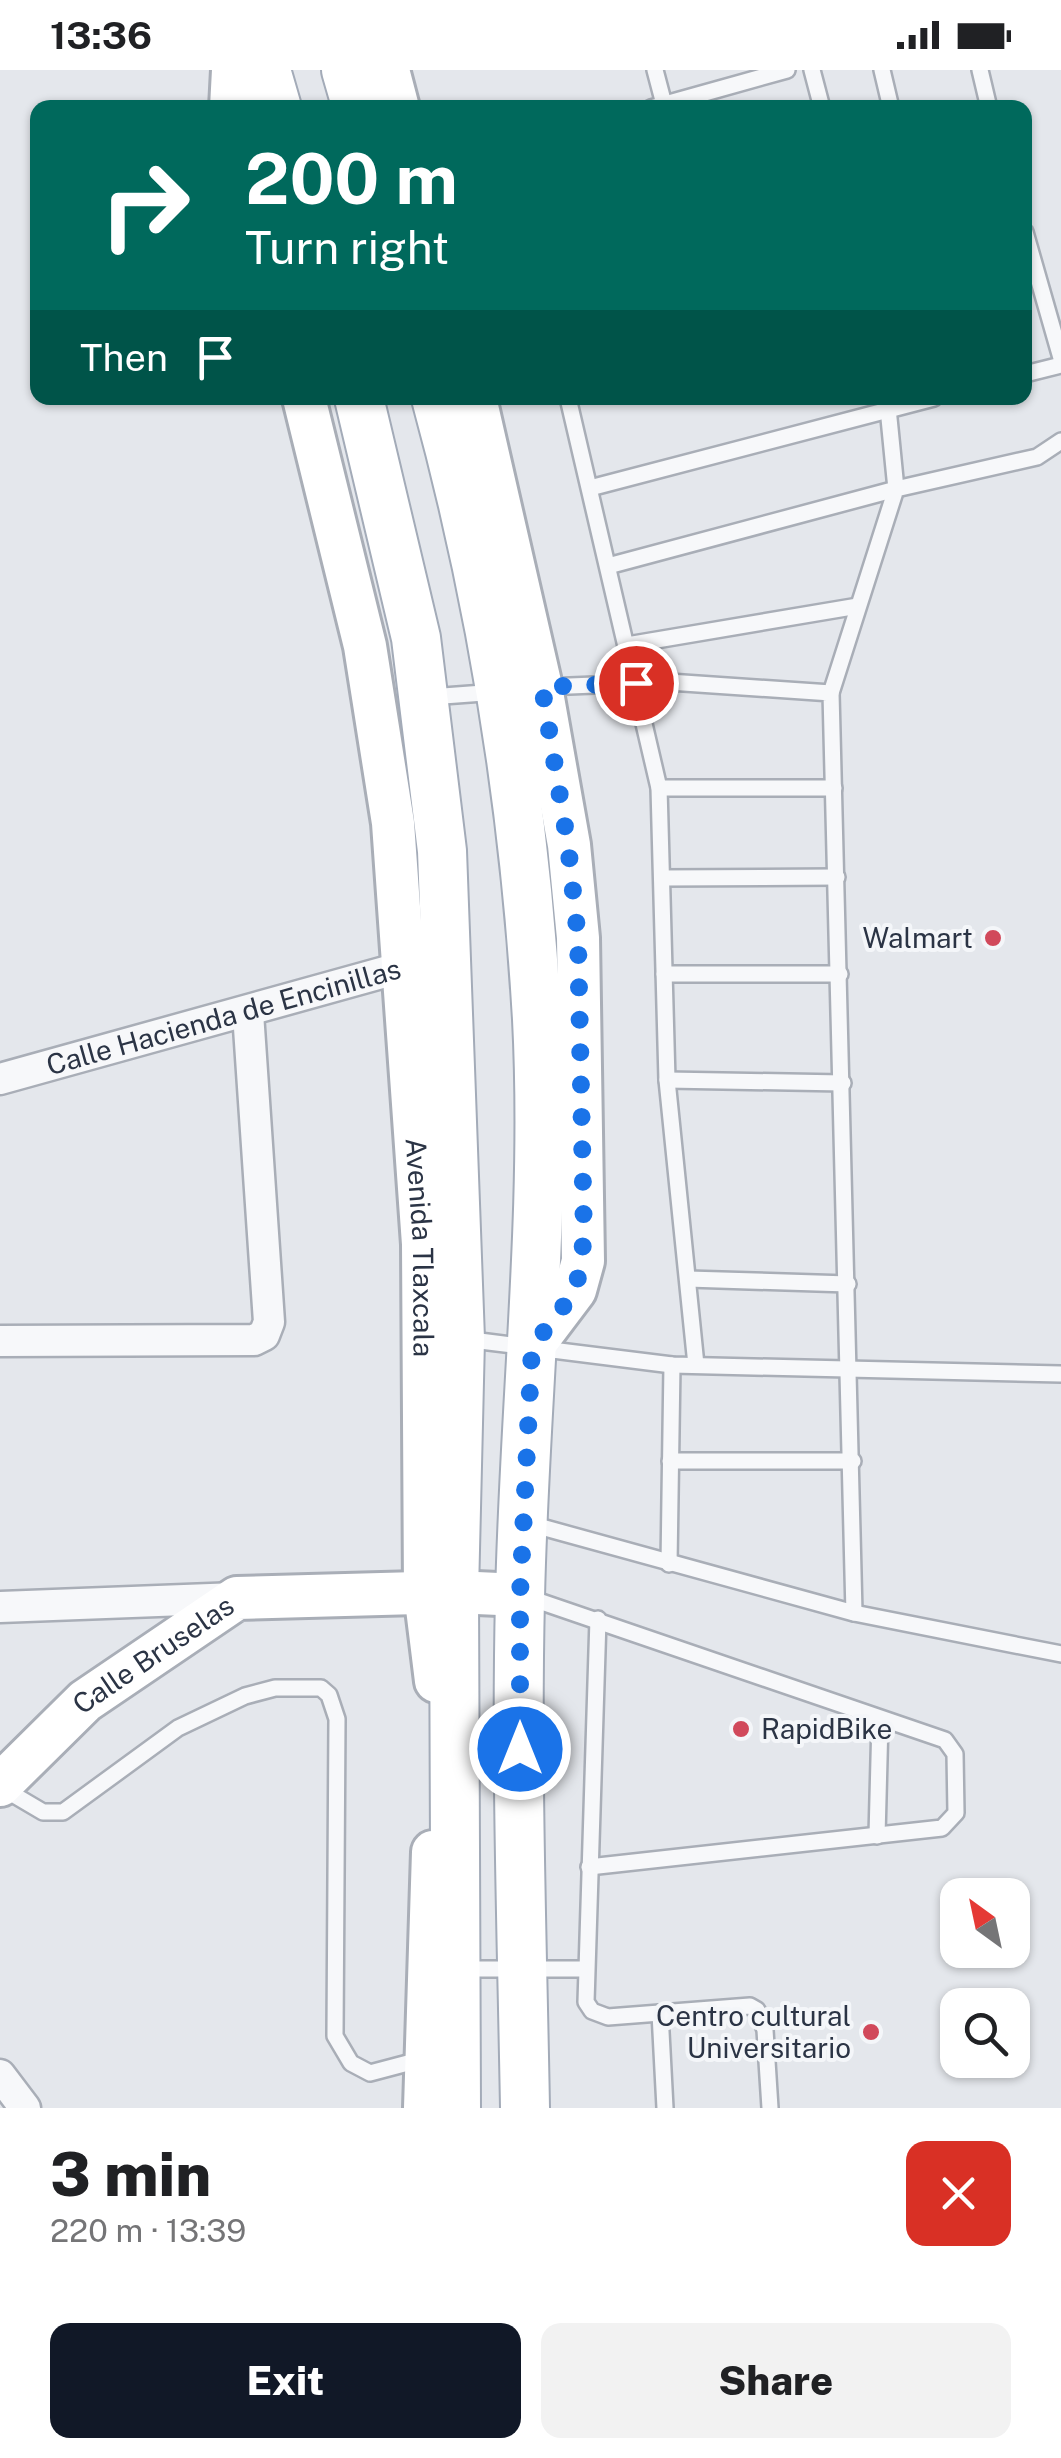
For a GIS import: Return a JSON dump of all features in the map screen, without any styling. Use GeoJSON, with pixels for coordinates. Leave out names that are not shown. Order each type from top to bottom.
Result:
{"type":"FeatureCollection","features":[{"type":"Feature","properties":{"kind":"main road"},"geometry":{"type":"LineString","coordinates":[[266,70],[275,100]]}},
{"type":"Feature","properties":{"kind":"main road"},"geometry":{"type":"LineString","coordinates":[[346,70],[354,100]]}},
{"type":"Feature","properties":{"kind":"main road","name":"Avenida Tlaxcala"},"geometry":{"type":"LineString","coordinates":[[361,405],[399,552],[426,698],[426,961],[460,1339],[440,1592],[456,1969],[456,2108]]}},
{"type":"Feature","properties":{"kind":"main road"},"geometry":{"type":"LineString","coordinates":[[438,405],[472,543],[520,689],[527,903],[537,1021],[532,1347],[520,1595],[525,2108]]}},
{"type":"Feature","properties":{"kind":"street"},"geometry":{"type":"LineString","coordinates":[[231,100],[233,70]]}},
{"type":"Feature","properties":{"kind":"street"},"geometry":{"type":"LineString","coordinates":[[388,70],[396,100]]}},
{"type":"Feature","properties":{"kind":"street","name":"Avenida Tlaxcala"},"geometry":{"type":"LineString","coordinates":[[306,405],[365,646],[393,823],[426,961],[423,1244],[440,1592],[425,2108]]}},
{"type":"Feature","properties":{"kind":"street"},"geometry":{"type":"LineString","coordinates":[[476,405],[520,689]]}},
{"type":"Feature","properties":{"kind":"street","name":"Calle Hacienda de Encinillas"},"geometry":{"type":"LineString","coordinates":[[0,1078],[248,1013],[426,961]]}},
{"type":"Feature","properties":{"kind":"street"},"geometry":{"type":"LineString","coordinates":[[0,1341],[254,1340],[264,1335],[269,1322],[248,1013]]}},
{"type":"Feature","properties":{"kind":"street","name":"Calle Bruselas"},"geometry":{"type":"LineString","coordinates":[[0,1786],[85,1701],[237,1598],[440,1592],[520,1595]]}},
{"type":"Feature","properties":{"kind":"street"},"geometry":{"type":"LineString","coordinates":[[0,1607],[237,1598]]}},
{"type":"Feature","properties":{"kind":"street"},"geometry":{"type":"LineString","coordinates":[[0,2075],[25,2108]]}},
{"type":"Feature","properties":{"kind":"lane"},"geometry":{"type":"LineString","coordinates":[[655,70],[659,100]]}},
{"type":"Feature","properties":{"kind":"lane"},"geometry":{"type":"LineString","coordinates":[[681,100],[787,70]]}},
{"type":"Feature","properties":{"kind":"lane"},"geometry":{"type":"LineString","coordinates":[[812,70],[820,100]]}},
{"type":"Feature","properties":{"kind":"lane"},"geometry":{"type":"LineString","coordinates":[[882,70],[890,100]]}},
{"type":"Feature","properties":{"kind":"lane"},"geometry":{"type":"LineString","coordinates":[[980,70],[987,100]]}},
{"type":"Feature","properties":{"kind":"lane"},"geometry":{"type":"LineString","coordinates":[[1032,272],[1061,358]]}},
{"type":"Feature","properties":{"kind":"lane"},"geometry":{"type":"LineString","coordinates":[[1032,372],[1061,366]]}},
{"type":"Feature","properties":{"kind":"lane"},"geometry":{"type":"LineString","coordinates":[[570,405],[658,788],[667,1080],[696,1366]]}},
{"type":"Feature","properties":{"kind":"lane"},"geometry":{"type":"LineString","coordinates":[[590,488],[882,405]]}},
{"type":"Feature","properties":{"kind":"lane"},"geometry":{"type":"LineString","coordinates":[[854,1614],[832,693],[896,489],[889,405]]}},
{"type":"Feature","properties":{"kind":"lane"},"geometry":{"type":"LineString","coordinates":[[608,566],[896,489],[1037,458],[1061,440]]}},
{"type":"Feature","properties":{"kind":"lane"},"geometry":{"type":"LineString","coordinates":[[627,645],[858,606]]}},
{"type":"Feature","properties":{"kind":"lane"},"geometry":{"type":"LineString","coordinates":[[426,698],[636,683],[832,693]]}},
{"type":"Feature","properties":{"kind":"lane"},"geometry":{"type":"LineString","coordinates":[[658,788],[834,788]]}},
{"type":"Feature","properties":{"kind":"lane"},"geometry":{"type":"LineString","coordinates":[[662,878],[837,877]]}},
{"type":"Feature","properties":{"kind":"lane"},"geometry":{"type":"LineString","coordinates":[[664,974],[840,974]]}},
{"type":"Feature","properties":{"kind":"lane"},"geometry":{"type":"LineString","coordinates":[[667,1080],[843,1083]]}},
{"type":"Feature","properties":{"kind":"lane"},"geometry":{"type":"LineString","coordinates":[[688,1279],[848,1284]]}},
{"type":"Feature","properties":{"kind":"lane"},"geometry":{"type":"LineString","coordinates":[[460,1339],[672,1366],[1061,1374]]}},
{"type":"Feature","properties":{"kind":"lane"},"geometry":{"type":"LineString","coordinates":[[669,1564],[672,1366]]}},
{"type":"Feature","properties":{"kind":"lane"},"geometry":{"type":"LineString","coordinates":[[670,1461],[853,1461]]}},
{"type":"Feature","properties":{"kind":"lane"},"geometry":{"type":"LineString","coordinates":[[524,1522],[854,1614],[1061,1654]]}},
{"type":"Feature","properties":{"kind":"lane"},"geometry":{"type":"LineString","coordinates":[[520,1595],[598,1619],[952,1746],[956,1813],[942,1828],[588,1867]]}},
{"type":"Feature","properties":{"kind":"lane"},"geometry":{"type":"LineString","coordinates":[[598,1619],[584,1969],[586,2002],[592,2011],[608,2018],[750,2006],[757,2010],[765,2030],[770,2108]]}},
{"type":"Feature","properties":{"kind":"lane"},"geometry":{"type":"LineString","coordinates":[[0,1786],[43,1812],[62,1812],[201,1714],[275,1688],[321,1688],[329,1695],[338,1719],[335,2036],[351,2063],[370,2074],[427,2058]]}},
{"type":"Feature","properties":{"kind":"lane"},"geometry":{"type":"LineString","coordinates":[[877,1836],[880,1721]]}},
{"type":"Feature","properties":{"kind":"lane"},"geometry":{"type":"LineString","coordinates":[[456,1969],[584,1969]]}},
{"type":"Feature","properties":{"kind":"lane"},"geometry":{"type":"LineString","coordinates":[[660,2013],[665,2108]]}},
{"type":"Feature","properties":{"kind":"place","name":"Walmart"},"geometry":{"type":"Point","coordinates":[993,938]}},
{"type":"Feature","properties":{"kind":"place","name":"RapidBike"},"geometry":{"type":"Point","coordinates":[741,1729]}},
{"type":"Feature","properties":{"kind":"place","name":"Centro cultural Universitario"},"geometry":{"type":"Point","coordinates":[871,2032]}},
{"type":"Feature","properties":{"kind":"route"},"geometry":{"type":"LineString","coordinates":[[520,1749],[520,1595],[532,1347],[576,1290],[584,1238],[578,938],[568,845],[542,687],[636,683]]}}]}
